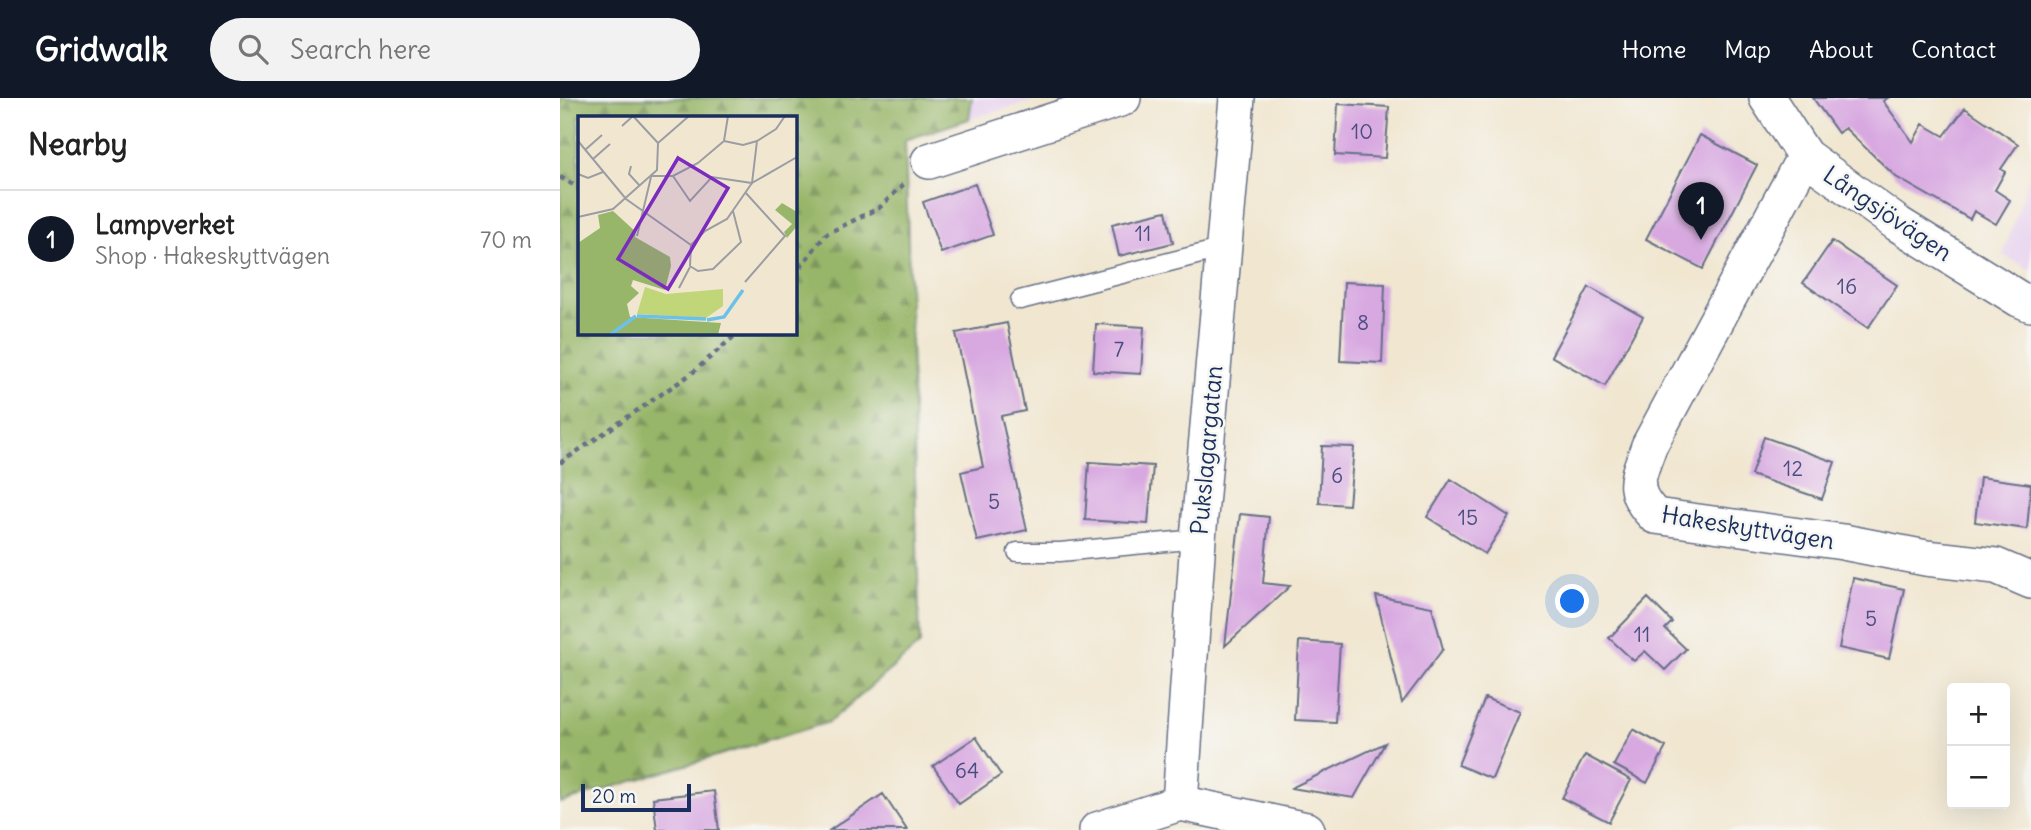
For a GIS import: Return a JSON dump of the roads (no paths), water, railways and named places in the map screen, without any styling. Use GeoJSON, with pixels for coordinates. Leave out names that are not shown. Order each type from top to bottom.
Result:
{"type":"FeatureCollection","features":[{"type":"Feature","properties":{"kind":"street"},"geometry":{"type":"LineString","coordinates":[[929,161],[1123,98]]}},
{"type":"Feature","properties":{"kind":"street","name":"Pukslagargatan"},"geometry":{"type":"LineString","coordinates":[[1180,803],[1199,539],[1237,98]]}},
{"type":"Feature","properties":{"kind":"street","name":"Långsjövägen"},"geometry":{"type":"LineString","coordinates":[[1767,98],[1805,156],[1898,224],[2019,299],[2031,303]]}},
{"type":"Feature","properties":{"kind":"street","name":"Hakeskyttvägen"},"geometry":{"type":"LineString","coordinates":[[1805,156],[1649,446],[1637,481],[1641,502],[1656,516],[1843,542],[1926,558],[1996,566],[2031,580]]}},
{"type":"Feature","properties":{"kind":"street"},"geometry":{"type":"LineString","coordinates":[[1097,830],[1180,803],[1307,830]]}},
{"type":"Feature","properties":{"kind":"lane"},"geometry":{"type":"LineString","coordinates":[[1020,300],[1224,248]]}},
{"type":"Feature","properties":{"kind":"lane"},"geometry":{"type":"LineString","coordinates":[[1017,552],[1060,552],[1199,539]]}},
{"type":"Feature","properties":{"kind":"place","name":"Lampverket"},"geometry":{"type":"Point","coordinates":[1701,240]}}]}
